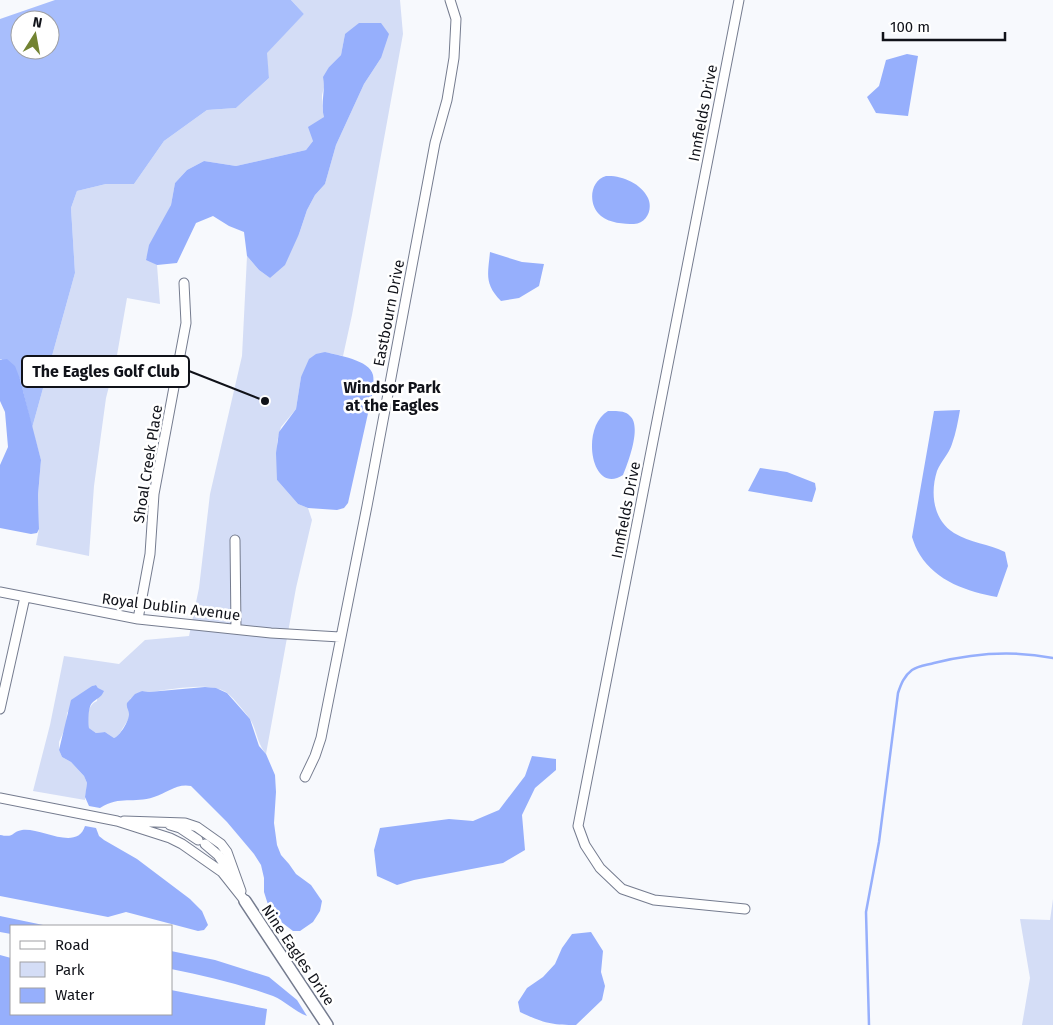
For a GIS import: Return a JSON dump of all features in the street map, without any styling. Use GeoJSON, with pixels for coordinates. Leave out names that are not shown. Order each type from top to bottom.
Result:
{"type":"FeatureCollection","features":[{"type":"Feature","properties":{"kind":"street","name":"Eastbourn Drive"},"geometry":{"type":"LineString","coordinates":[[305,777],[321,738],[367,506],[435,143],[452,76],[456,19],[450,0]]}},
{"type":"Feature","properties":{"kind":"street","name":"Innfields Drive"},"geometry":{"type":"LineString","coordinates":[[739,0],[578,826],[585,845],[600,868],[622,889],[654,900],[745,909]]}},
{"type":"Feature","properties":{"kind":"street","name":"Shoal Creek Place"},"geometry":{"type":"LineString","coordinates":[[138,619],[150,554],[154,494],[186,323],[184,283]]}},
{"type":"Feature","properties":{"kind":"street"},"geometry":{"type":"LineString","coordinates":[[235,540],[236,630]]}},
{"type":"Feature","properties":{"kind":"street","name":"Royal Dublin Avenue"},"geometry":{"type":"LineString","coordinates":[[0,592],[138,619],[236,630],[340,638]]}},
{"type":"Feature","properties":{"kind":"street"},"geometry":{"type":"LineString","coordinates":[[0,709],[25,597]]}},
{"type":"Feature","properties":{"kind":"street","name":"Nine Eagles Drive"},"geometry":{"type":"LineString","coordinates":[[0,798],[117,821],[160,834],[182,844],[222,872],[245,901],[327,1025]]}},
{"type":"Feature","properties":{"kind":"street","name":"Nine Eagles Drive"},"geometry":{"type":"LineString","coordinates":[[117,821],[160,821],[185,823],[197,827],[221,844],[227,852],[245,901]]}},
{"type":"Feature","properties":{"kind":"street","name":"Nine Eagles Drive"},"geometry":{"type":"LineString","coordinates":[[160,821],[180,828],[218,854],[228,868],[245,901]]}},
{"type":"Feature","properties":{"kind":"green space"},"geometry":{"type":"Polygon","coordinates":[[[291,0],[400,0],[403,34],[343,356],[325,352],[301,377],[296,409],[281,427],[277,442],[277,480],[298,504],[308,508],[312,520],[296,588],[266,754],[260,745],[250,719],[238,704],[226,692],[209,687],[142,691],[130,699],[129,718],[118,736],[114,738],[105,732],[96,733],[89,728],[88,712],[97,701],[98,688],[96,685],[92,686],[67,713],[66,726],[59,742],[59,750],[62,757],[71,762],[84,776],[87,783],[85,800],[33,791],[50,725],[64,656],[119,664],[145,640],[189,636],[199,588],[210,494],[242,356],[247,256],[259,270],[270,278],[299,234],[307,210],[315,195],[325,184],[336,145],[364,84],[381,58],[345,34],[341,55],[329,67],[322,95],[324,117],[313,141],[306,150],[236,166],[204,161],[187,170],[175,183],[171,205],[146,259],[157,265],[160,304],[127,298],[117,355],[106,398],[94,486],[89,556],[36,545],[39,529],[38,495],[41,460],[32,428],[75,273],[71,208],[77,191],[106,184],[134,184],[164,141],[207,110],[236,108],[269,78],[266,53],[304,14],[291,0]]]}},
{"type":"Feature","properties":{"kind":"green space"},"geometry":{"type":"Polygon","coordinates":[[[1053,899],[1053,1025],[1022,1025],[1030,978],[1020,919],[1050,920],[1053,899]]]}},
{"type":"Feature","properties":{"kind":"shaded area"},"geometry":{"type":"Polygon","coordinates":[[[55,0],[291,0],[304,14],[267,53],[269,78],[236,108],[207,110],[164,141],[134,184],[106,184],[77,191],[71,208],[75,273],[32,428],[20,379],[0,360],[0,19],[10,16],[10,60],[60,60],[60,10],[26,10],[55,0]]]}},
{"type":"Feature","properties":{"kind":"water"},"geometry":{"type":"Polygon","coordinates":[[[359,23],[381,23],[389,34],[381,58],[364,84],[336,145],[325,184],[315,195],[307,210],[285,265],[270,278],[259,270],[247,256],[244,232],[229,226],[213,216],[196,223],[177,263],[157,265],[146,260],[149,245],[171,205],[175,183],[187,170],[204,161],[236,166],[306,150],[313,141],[308,127],[324,117],[323,77],[329,67],[341,55],[345,34],[359,23]]]}},
{"type":"Feature","properties":{"kind":"water"},"geometry":{"type":"Polygon","coordinates":[[[907,54],[918,56],[908,116],[876,113],[867,97],[879,86],[886,60],[907,54]]]}},
{"type":"Feature","properties":{"kind":"water"},"geometry":{"type":"Polygon","coordinates":[[[606,176],[630,181],[645,193],[650,207],[648,215],[642,221],[634,224],[617,223],[604,218],[597,212],[592,200],[592,194],[596,183],[606,176]]]}},
{"type":"Feature","properties":{"kind":"water"},"geometry":{"type":"Polygon","coordinates":[[[490,252],[522,262],[544,264],[539,286],[519,298],[501,301],[492,289],[488,278],[490,252]]]}},
{"type":"Feature","properties":{"kind":"water"},"geometry":{"type":"Polygon","coordinates":[[[325,352],[360,362],[371,370],[373,375],[373,391],[348,503],[344,508],[337,510],[308,508],[298,504],[277,480],[276,453],[279,432],[296,409],[301,377],[309,359],[316,354],[325,352]]]}},
{"type":"Feature","properties":{"kind":"water"},"geometry":{"type":"Polygon","coordinates":[[[7,359],[15,366],[20,379],[41,460],[38,495],[39,529],[37,533],[31,534],[0,528],[0,465],[8,447],[5,412],[0,401],[0,360],[7,359]]]}},
{"type":"Feature","properties":{"kind":"water"},"geometry":{"type":"Polygon","coordinates":[[[960,410],[951,448],[937,471],[934,488],[935,505],[942,521],[954,533],[1005,552],[1008,566],[997,597],[975,592],[954,584],[935,572],[917,550],[912,537],[934,411],[960,410]]]}},
{"type":"Feature","properties":{"kind":"water"},"geometry":{"type":"Polygon","coordinates":[[[608,411],[620,411],[628,414],[635,428],[633,445],[623,475],[612,479],[603,476],[597,468],[593,457],[592,444],[594,431],[599,419],[608,411]]]}},
{"type":"Feature","properties":{"kind":"water"},"geometry":{"type":"Polygon","coordinates":[[[760,468],[787,472],[815,483],[816,489],[812,502],[748,491],[760,468]]]}},
{"type":"Feature","properties":{"kind":"water"},"geometry":{"type":"Polygon","coordinates":[[[96,685],[104,691],[91,705],[89,728],[96,733],[105,732],[114,738],[128,720],[127,703],[135,694],[142,691],[205,687],[216,688],[227,693],[250,719],[259,746],[266,754],[275,775],[274,823],[277,845],[281,855],[296,874],[311,885],[322,901],[320,911],[313,922],[300,931],[293,931],[270,911],[264,892],[264,878],[261,865],[227,822],[191,786],[177,787],[147,799],[114,802],[100,808],[89,806],[85,797],[87,783],[84,776],[71,762],[62,757],[59,750],[71,700],[96,685]]]}},
{"type":"Feature","properties":{"kind":"water"},"geometry":{"type":"Polygon","coordinates":[[[532,756],[556,759],[556,770],[535,788],[522,815],[525,850],[503,863],[397,885],[377,876],[374,850],[380,828],[449,819],[473,821],[499,810],[525,776],[532,756]]]}},
{"type":"Feature","properties":{"kind":"water"},"geometry":{"type":"Polygon","coordinates":[[[85,826],[96,828],[99,836],[104,840],[137,859],[190,899],[202,911],[208,925],[204,930],[198,931],[126,912],[108,917],[0,896],[0,835],[8,836],[22,830],[30,830],[66,838],[81,834],[85,826]]]}},
{"type":"Feature","properties":{"kind":"water"},"geometry":{"type":"Polygon","coordinates":[[[0,916],[43,925],[10,925],[10,934],[0,932],[0,916]]]}},
{"type":"Feature","properties":{"kind":"water"},"geometry":{"type":"Polygon","coordinates":[[[591,932],[603,951],[601,972],[605,986],[602,1000],[576,1025],[548,1023],[520,1012],[518,1002],[527,988],[543,977],[555,964],[562,948],[572,934],[591,932]]]}},
{"type":"Feature","properties":{"kind":"water"},"geometry":{"type":"Polygon","coordinates":[[[172,951],[215,960],[269,977],[297,1000],[307,1016],[273,996],[223,981],[172,969],[172,951]]]}},
{"type":"Feature","properties":{"kind":"water"},"geometry":{"type":"Polygon","coordinates":[[[0,955],[10,958],[10,1015],[172,1015],[172,990],[267,1009],[265,1025],[0,1025],[0,955]]]}},
{"type":"Feature","properties":{"kind":"waterway"},"geometry":{"type":"LineString","coordinates":[[869,1025],[866,912],[879,842],[898,693],[903,680],[909,672],[917,668],[963,657],[1008,653],[1053,658]]}},
{"type":"Feature","properties":{"kind":"place","name":"The Eagles Golf Club"},"geometry":{"type":"Point","coordinates":[265,401]}},
{"type":"Feature","properties":{"kind":"district","name":"Windsor Park at the Eagles"},"geometry":{"type":"Point","coordinates":[392,396]}}]}
